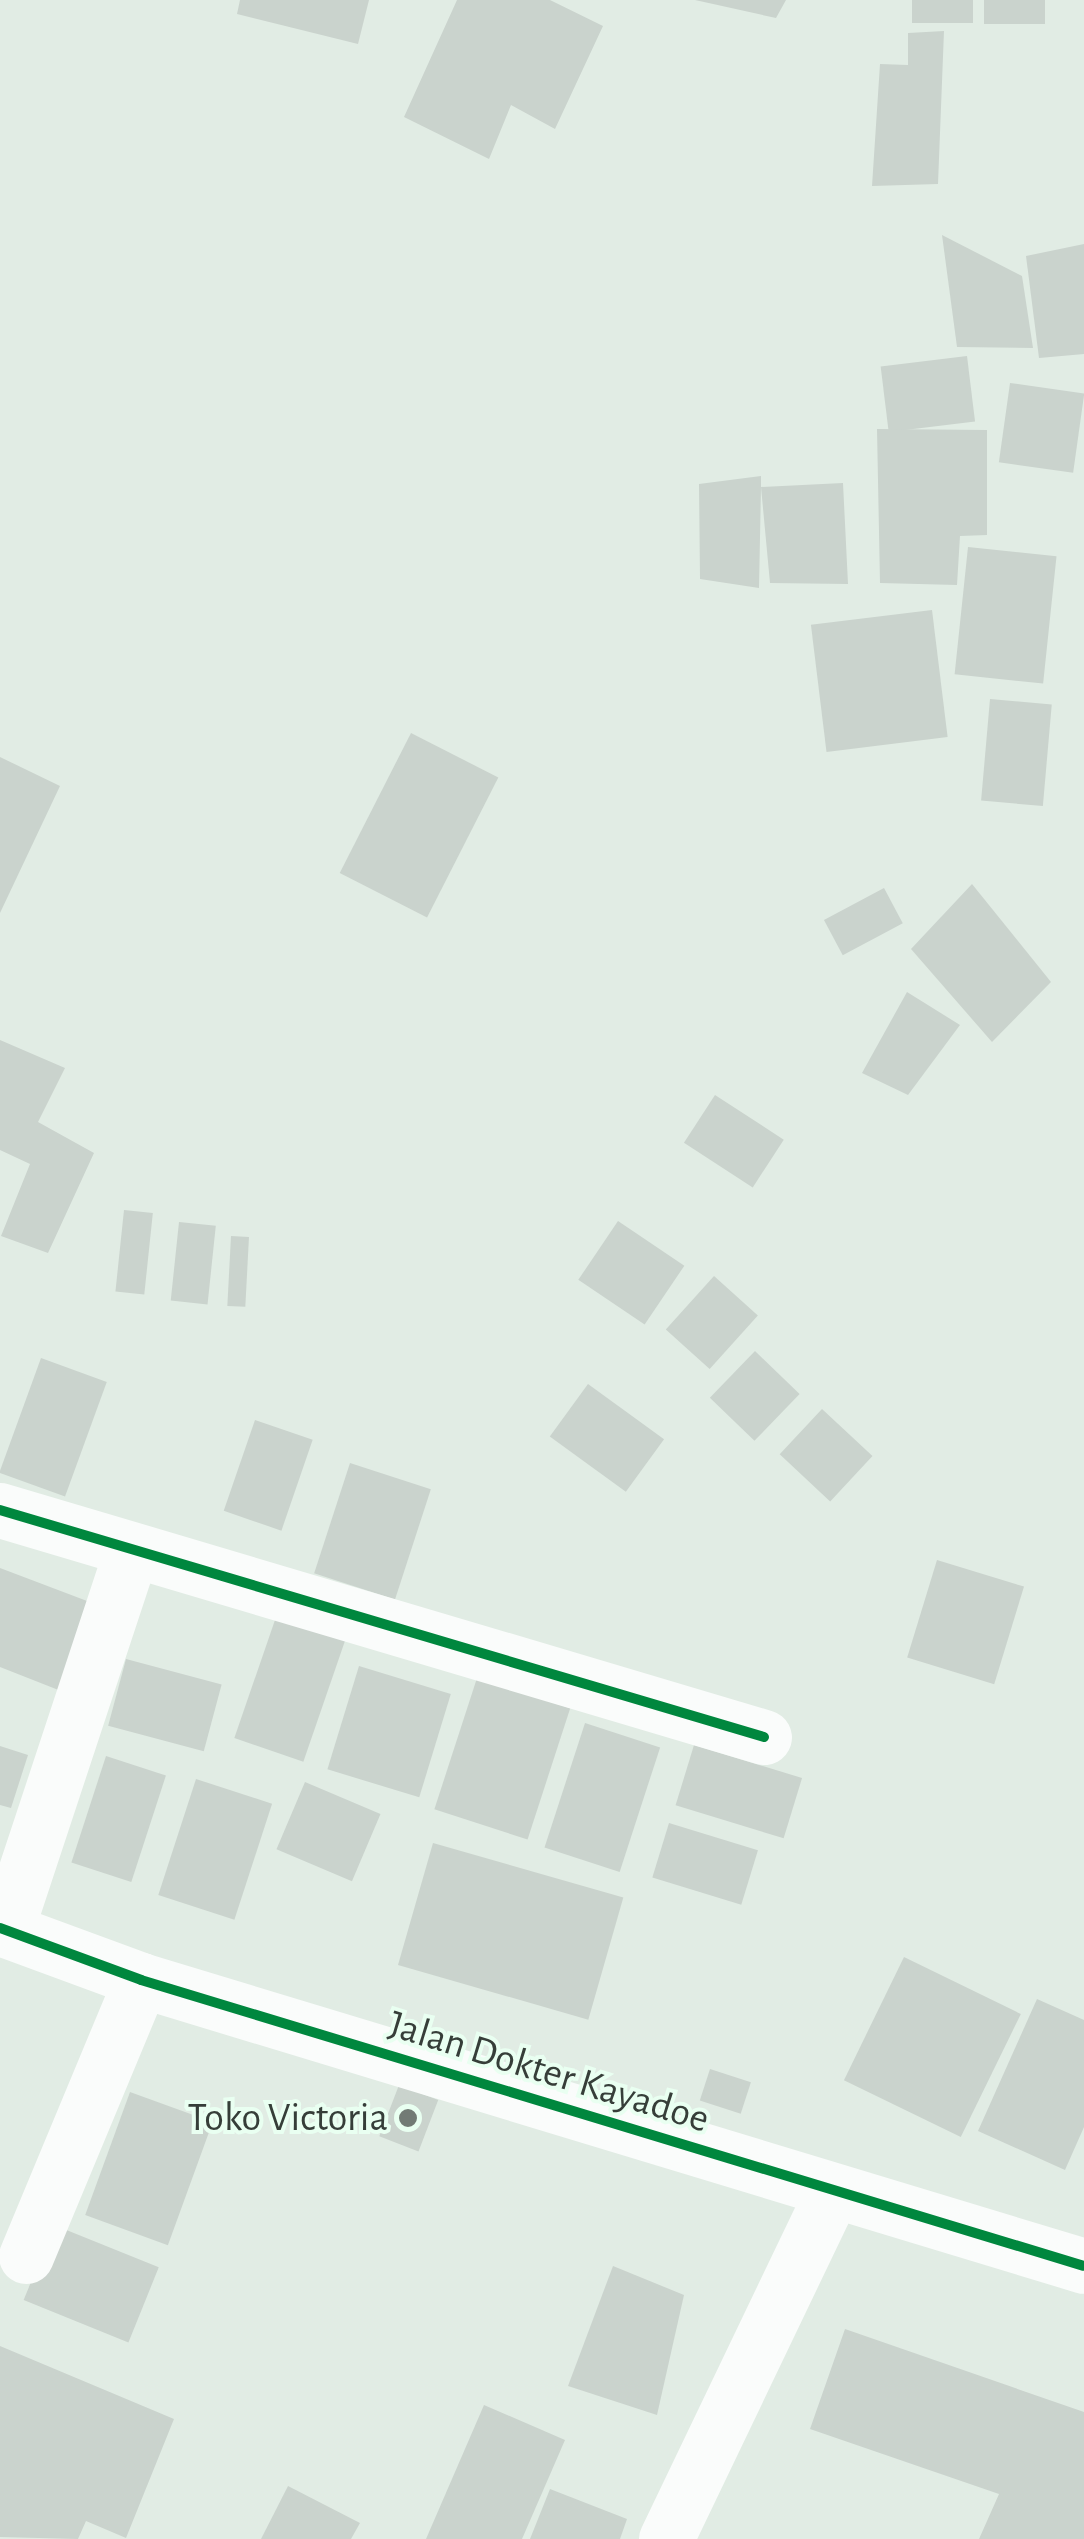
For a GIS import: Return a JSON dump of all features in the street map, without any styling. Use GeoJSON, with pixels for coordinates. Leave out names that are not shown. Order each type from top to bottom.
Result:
{"type":"FeatureCollection","features":[{"type":"Feature","properties":{"kind":"street"},"geometry":{"type":"LineString","coordinates":[[0,1510],[764,1738]]}},
{"type":"Feature","properties":{"kind":"street"},"geometry":{"type":"LineString","coordinates":[[3,1929],[132,1550]]}},
{"type":"Feature","properties":{"kind":"street","name":"Jalan Dokter Kayadoe"},"geometry":{"type":"LineString","coordinates":[[3,1929],[142,1980],[1084,2266]]}},
{"type":"Feature","properties":{"kind":"street"},"geometry":{"type":"LineString","coordinates":[[26,2256],[142,1980]]}},
{"type":"Feature","properties":{"kind":"street"},"geometry":{"type":"LineString","coordinates":[[666,2539],[832,2192]]}},
{"type":"Feature","properties":{"kind":"building"},"geometry":{"type":"Polygon","coordinates":[[[240,0],[369,0],[358,44],[237,14],[240,0]]]}},
{"type":"Feature","properties":{"kind":"building"},"geometry":{"type":"Polygon","coordinates":[[[457,0],[550,0],[603,26],[555,129],[511,105],[489,159],[404,117],[457,0]]]}},
{"type":"Feature","properties":{"kind":"building"},"geometry":{"type":"Polygon","coordinates":[[[695,0],[786,0],[776,18],[695,0]]]}},
{"type":"Feature","properties":{"kind":"building"},"geometry":{"type":"Polygon","coordinates":[[[912,0],[973,0],[973,23],[912,23],[912,0]]]}},
{"type":"Feature","properties":{"kind":"building"},"geometry":{"type":"Polygon","coordinates":[[[984,0],[1045,0],[1045,24],[984,24],[984,0]]]}},
{"type":"Feature","properties":{"kind":"building"},"geometry":{"type":"Polygon","coordinates":[[[944,31],[938,184],[872,186],[880,64],[908,65],[908,33],[944,31]]]}},
{"type":"Feature","properties":{"kind":"building"},"geometry":{"type":"Polygon","coordinates":[[[942,235],[1022,276],[1033,348],[957,347],[942,235]]]}},
{"type":"Feature","properties":{"kind":"building"},"geometry":{"type":"Polygon","coordinates":[[[1084,244],[1084,354],[1039,358],[1026,256],[1084,244]]]}},
{"type":"Feature","properties":{"kind":"building"},"geometry":{"type":"Polygon","coordinates":[[[967,356],[975,422],[889,432],[881,367],[967,356]]]}},
{"type":"Feature","properties":{"kind":"building"},"geometry":{"type":"Polygon","coordinates":[[[1010,383],[1084,393],[1073,473],[999,462],[1010,383]]]}},
{"type":"Feature","properties":{"kind":"building"},"geometry":{"type":"Polygon","coordinates":[[[877,429],[987,430],[987,535],[960,536],[957,585],[880,583],[877,429]]]}},
{"type":"Feature","properties":{"kind":"building"},"geometry":{"type":"Polygon","coordinates":[[[761,476],[759,588],[700,579],[699,484],[761,476]]]}},
{"type":"Feature","properties":{"kind":"building"},"geometry":{"type":"Polygon","coordinates":[[[843,483],[848,584],[770,583],[761,487],[843,483]]]}},
{"type":"Feature","properties":{"kind":"building"},"geometry":{"type":"Polygon","coordinates":[[[968,547],[1057,556],[1043,684],[955,674],[968,547]]]}},
{"type":"Feature","properties":{"kind":"building"},"geometry":{"type":"Polygon","coordinates":[[[932,610],[948,737],[827,752],[811,625],[932,610]]]}},
{"type":"Feature","properties":{"kind":"building"},"geometry":{"type":"Polygon","coordinates":[[[990,699],[1052,704],[1043,806],[981,801],[990,699]]]}},
{"type":"Feature","properties":{"kind":"building"},"geometry":{"type":"Polygon","coordinates":[[[411,733],[498,777],[427,917],[340,873],[411,733]]]}},
{"type":"Feature","properties":{"kind":"building"},"geometry":{"type":"Polygon","coordinates":[[[0,757],[60,786],[0,913],[0,757]]]}},
{"type":"Feature","properties":{"kind":"building"},"geometry":{"type":"Polygon","coordinates":[[[972,884],[1051,982],[992,1042],[911,949],[972,884]]]}},
{"type":"Feature","properties":{"kind":"building"},"geometry":{"type":"Polygon","coordinates":[[[884,888],[903,923],[843,955],[824,920],[884,888]]]}},
{"type":"Feature","properties":{"kind":"building"},"geometry":{"type":"Polygon","coordinates":[[[907,992],[960,1025],[908,1095],[862,1073],[907,992]]]}},
{"type":"Feature","properties":{"kind":"building"},"geometry":{"type":"Polygon","coordinates":[[[0,1040],[65,1068],[38,1122],[94,1153],[48,1253],[1,1236],[30,1164],[0,1150],[0,1040]]]}},
{"type":"Feature","properties":{"kind":"building"},"geometry":{"type":"Polygon","coordinates":[[[715,1095],[784,1140],[753,1187],[684,1143],[715,1095]]]}},
{"type":"Feature","properties":{"kind":"building"},"geometry":{"type":"Polygon","coordinates":[[[124,1210],[153,1213],[144,1295],[115,1292],[124,1210]]]}},
{"type":"Feature","properties":{"kind":"building"},"geometry":{"type":"Polygon","coordinates":[[[618,1221],[684,1266],[645,1325],[578,1280],[618,1221]]]}},
{"type":"Feature","properties":{"kind":"building"},"geometry":{"type":"Polygon","coordinates":[[[179,1222],[216,1226],[208,1304],[171,1301],[179,1222]]]}},
{"type":"Feature","properties":{"kind":"building"},"geometry":{"type":"Polygon","coordinates":[[[231,1236],[249,1237],[245,1307],[227,1306],[231,1236]]]}},
{"type":"Feature","properties":{"kind":"building"},"geometry":{"type":"Polygon","coordinates":[[[714,1276],[758,1315],[710,1369],[666,1330],[714,1276]]]}},
{"type":"Feature","properties":{"kind":"building"},"geometry":{"type":"Polygon","coordinates":[[[755,1351],[800,1394],[754,1441],[710,1398],[755,1351]]]}},
{"type":"Feature","properties":{"kind":"building"},"geometry":{"type":"Polygon","coordinates":[[[41,1358],[107,1382],[65,1497],[0,1473],[41,1358]]]}},
{"type":"Feature","properties":{"kind":"building"},"geometry":{"type":"Polygon","coordinates":[[[588,1384],[664,1439],[626,1492],[550,1437],[588,1384]]]}},
{"type":"Feature","properties":{"kind":"building"},"geometry":{"type":"Polygon","coordinates":[[[822,1409],[872,1456],[830,1501],[780,1454],[822,1409]]]}},
{"type":"Feature","properties":{"kind":"building"},"geometry":{"type":"Polygon","coordinates":[[[255,1420],[313,1440],[281,1531],[224,1511],[255,1420]]]}},
{"type":"Feature","properties":{"kind":"building"},"geometry":{"type":"Polygon","coordinates":[[[350,1463],[431,1489],[395,1600],[314,1573],[350,1463]]]}},
{"type":"Feature","properties":{"kind":"building"},"geometry":{"type":"Polygon","coordinates":[[[937,1560],[1024,1587],[994,1684],[907,1658],[937,1560]]]}},
{"type":"Feature","properties":{"kind":"building"},"geometry":{"type":"Polygon","coordinates":[[[0,1568],[95,1604],[61,1691],[0,1667],[0,1568]]]}},
{"type":"Feature","properties":{"kind":"building"},"geometry":{"type":"Polygon","coordinates":[[[276,1617],[345,1641],[303,1762],[234,1738],[276,1617]]]}},
{"type":"Feature","properties":{"kind":"building"},"geometry":{"type":"Polygon","coordinates":[[[126,1659],[222,1685],[204,1751],[108,1726],[126,1659]]]}},
{"type":"Feature","properties":{"kind":"building"},"geometry":{"type":"Polygon","coordinates":[[[359,1666],[451,1694],[419,1797],[327,1769],[359,1666]]]}},
{"type":"Feature","properties":{"kind":"building"},"geometry":{"type":"Polygon","coordinates":[[[477,1678],[570,1708],[528,1840],[434,1809],[477,1678]]]}},
{"type":"Feature","properties":{"kind":"building"},"geometry":{"type":"Polygon","coordinates":[[[585,1723],[660,1747],[620,1872],[545,1848],[585,1723]]]}},
{"type":"Feature","properties":{"kind":"building"},"geometry":{"type":"Polygon","coordinates":[[[694,1745],[802,1778],[784,1838],[676,1805],[694,1745]]]}},
{"type":"Feature","properties":{"kind":"building"},"geometry":{"type":"Polygon","coordinates":[[[0,1746],[28,1755],[11,1808],[0,1805],[0,1746]]]}},
{"type":"Feature","properties":{"kind":"building"},"geometry":{"type":"Polygon","coordinates":[[[106,1756],[166,1775],[131,1882],[71,1863],[106,1756]]]}},
{"type":"Feature","properties":{"kind":"building"},"geometry":{"type":"Polygon","coordinates":[[[196,1779],[272,1804],[234,1920],[158,1895],[196,1779]]]}},
{"type":"Feature","properties":{"kind":"building"},"geometry":{"type":"Polygon","coordinates":[[[305,1782],[380,1814],[352,1881],[276,1849],[305,1782]]]}},
{"type":"Feature","properties":{"kind":"building"},"geometry":{"type":"Polygon","coordinates":[[[669,1823],[758,1850],[741,1905],[652,1878],[669,1823]]]}},
{"type":"Feature","properties":{"kind":"building"},"geometry":{"type":"Polygon","coordinates":[[[433,1843],[623,1898],[588,2020],[398,1965],[433,1843]]]}},
{"type":"Feature","properties":{"kind":"building"},"geometry":{"type":"Polygon","coordinates":[[[904,1957],[1021,2014],[961,2137],[844,2080],[904,1957]]]}},
{"type":"Feature","properties":{"kind":"building"},"geometry":{"type":"Polygon","coordinates":[[[1037,1999],[1084,2020],[1084,2127],[1065,2170],[978,2131],[1037,1999]]]}},
{"type":"Feature","properties":{"kind":"building"},"geometry":{"type":"Polygon","coordinates":[[[710,2069],[751,2082],[741,2114],[700,2100],[710,2069]]]}},
{"type":"Feature","properties":{"kind":"building","name":"Toko Victoria"},"geometry":{"type":"Polygon","coordinates":[[[399,2085],[438,2100],[419,2151],[379,2136],[399,2085]]]}},
{"type":"Feature","properties":{"kind":"building"},"geometry":{"type":"Polygon","coordinates":[[[130,2092],[213,2122],[168,2245],[85,2215],[130,2092]]]}},
{"type":"Feature","properties":{"kind":"building"},"geometry":{"type":"Polygon","coordinates":[[[54,2225],[159,2267],[128,2342],[24,2300],[54,2225]]]}},
{"type":"Feature","properties":{"kind":"building"},"geometry":{"type":"Polygon","coordinates":[[[613,2266],[684,2295],[657,2415],[568,2386],[613,2266]]]}},
{"type":"Feature","properties":{"kind":"building"},"geometry":{"type":"Polygon","coordinates":[[[845,2329],[1084,2412],[1084,2539],[979,2539],[999,2494],[810,2429],[845,2329]]]}},
{"type":"Feature","properties":{"kind":"building"},"geometry":{"type":"Polygon","coordinates":[[[0,2346],[174,2419],[126,2538],[86,2521],[78,2539],[0,2537],[0,2346]]]}},
{"type":"Feature","properties":{"kind":"building"},"geometry":{"type":"Polygon","coordinates":[[[484,2405],[565,2440],[522,2539],[426,2539],[484,2405]]]}},
{"type":"Feature","properties":{"kind":"building"},"geometry":{"type":"Polygon","coordinates":[[[288,2486],[360,2523],[351,2539],[261,2539],[288,2486]]]}},
{"type":"Feature","properties":{"kind":"building"},"geometry":{"type":"Polygon","coordinates":[[[550,2489],[627,2519],[620,2539],[530,2539],[550,2489]]]}},
{"type":"Feature","properties":{"kind":"cycle path"},"geometry":{"type":"LineString","coordinates":[[0,1510],[764,1737]]}},
{"type":"Feature","properties":{"kind":"cycle path"},"geometry":{"type":"LineString","coordinates":[[0,1928],[141,1980],[1084,2266]]}},
{"type":"Feature","properties":{"kind":"place","name":"Toko Victoria"},"geometry":{"type":"Point","coordinates":[408,2118]}}]}
